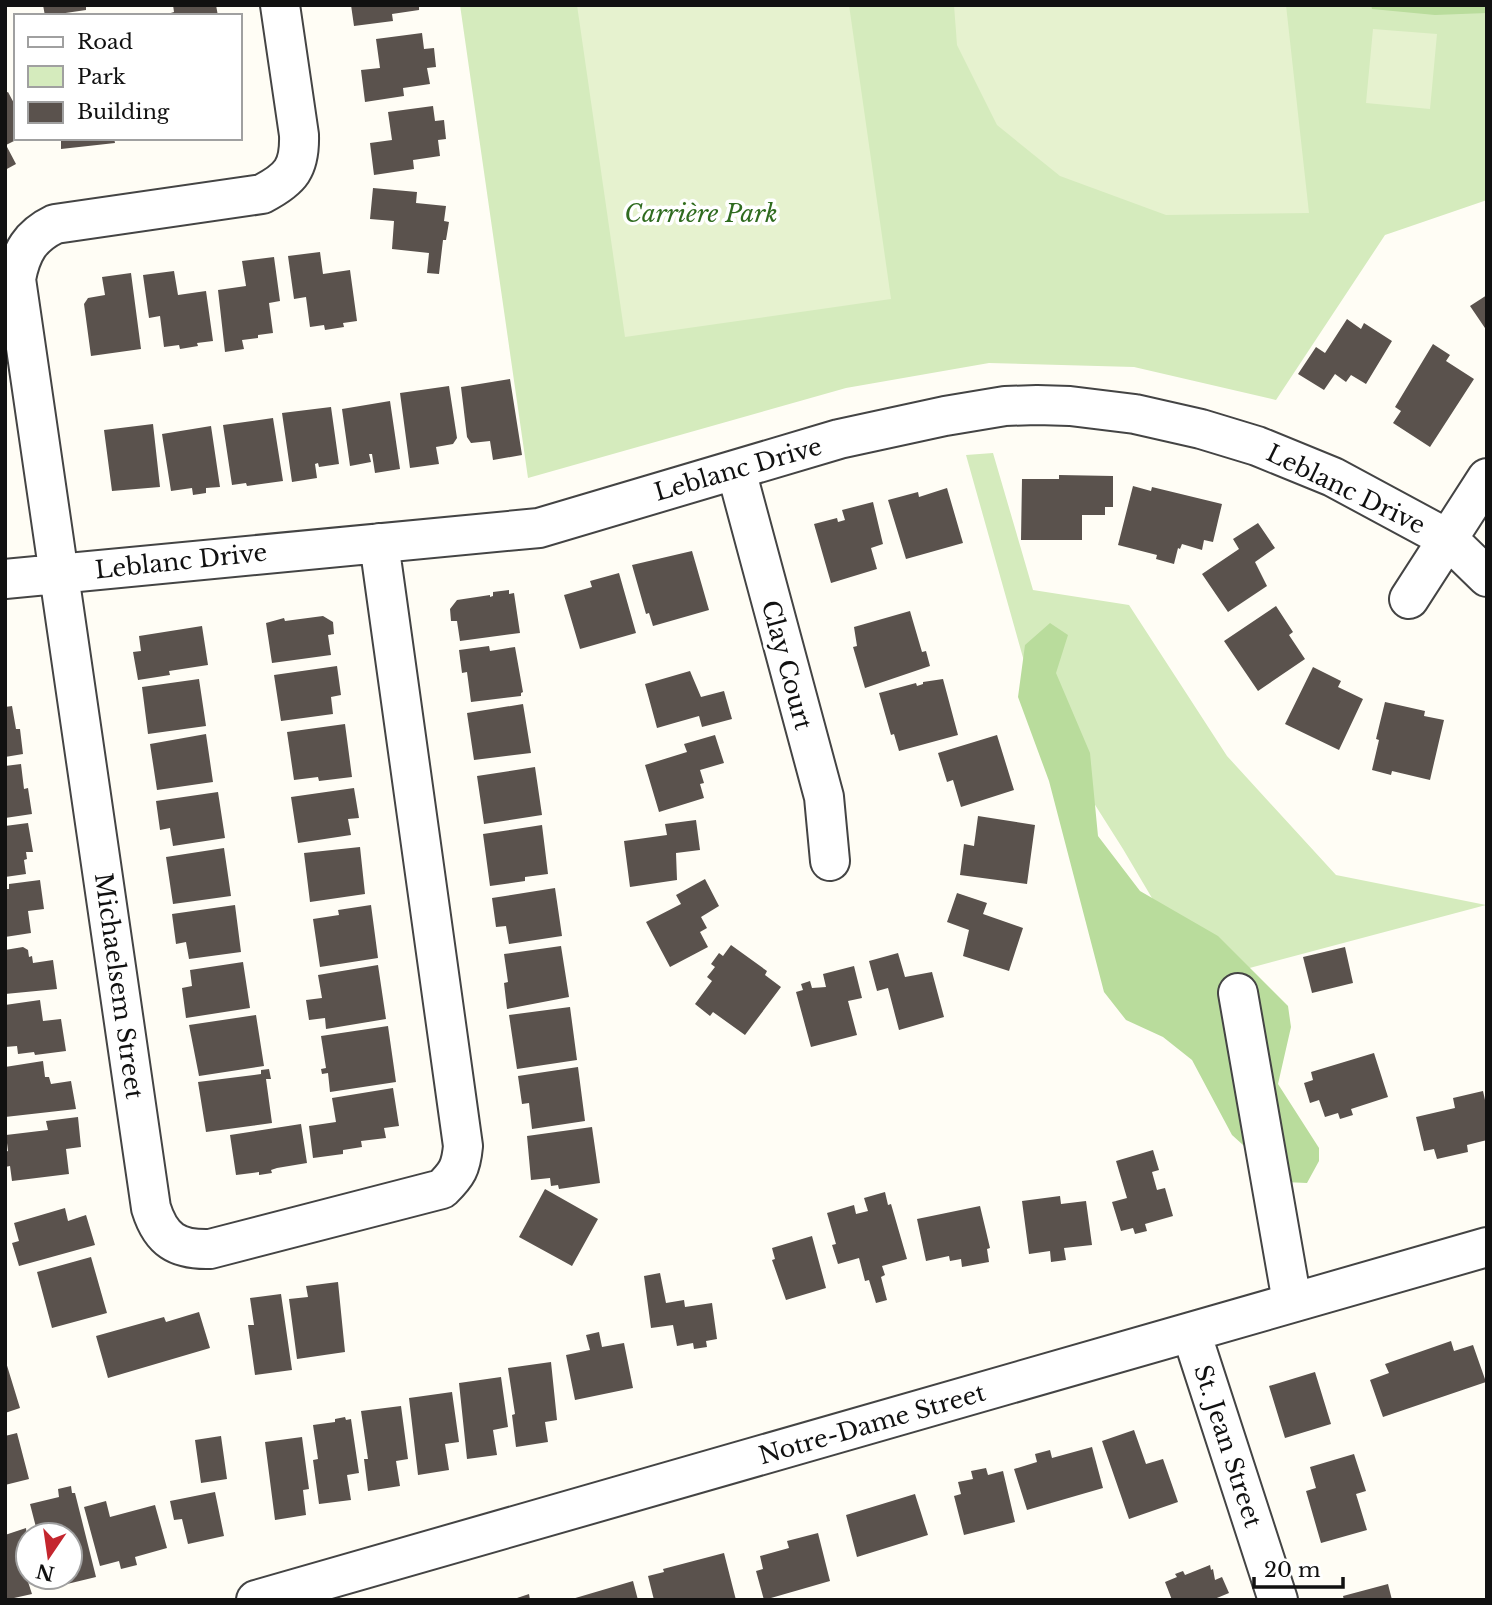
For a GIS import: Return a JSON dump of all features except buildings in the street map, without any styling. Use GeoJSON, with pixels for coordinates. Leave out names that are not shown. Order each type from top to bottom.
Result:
{"type":"FeatureCollection","features":[{"type":"Feature","properties":{"kind":"street","name":"Michaelsem Street"},"geometry":{"type":"LineString","coordinates":[[280,5],[300,145],[294,171],[281,185],[262,194],[55,224],[39,231],[19,261],[16,279],[151,1208],[157,1227],[173,1242],[191,1250],[210,1249],[442,1189],[462,1164],[463,1146],[379,543]]}},
{"type":"Feature","properties":{"kind":"street","name":"Leblanc Drive"},"geometry":{"type":"LineString","coordinates":[[5,579],[538,528],[839,439],[1005,406],[1070,406],[1135,414],[1257,446],[1333,477],[1448,539],[1487,577]]}},
{"type":"Feature","properties":{"kind":"street","name":"Clay Court"},"geometry":{"type":"LineString","coordinates":[[736,470],[824,797],[830,861]]}},
{"type":"Feature","properties":{"kind":"street"},"geometry":{"type":"LineString","coordinates":[[1448,539],[1487,478]]}},
{"type":"Feature","properties":{"kind":"street","name":"Leblanc Drive"},"geometry":{"type":"LineString","coordinates":[[1409,599],[1448,539]]}},
{"type":"Feature","properties":{"kind":"street"},"geometry":{"type":"LineString","coordinates":[[1238,993],[1292,1303]]}},
{"type":"Feature","properties":{"kind":"street","name":"Notre-Dame Street"},"geometry":{"type":"LineString","coordinates":[[256,1600],[1487,1247]]}},
{"type":"Feature","properties":{"kind":"street","name":"St. Jean Street"},"geometry":{"type":"LineString","coordinates":[[1191,1332],[1278,1600]]}},
{"type":"Feature","properties":{"kind":"green space","name":"Carrière Park"},"geometry":{"type":"Polygon","coordinates":[[[460,5],[1487,5],[1487,200],[1385,235],[1276,400],[1134,367],[989,363],[846,388],[528,478],[460,5]]]}},
{"type":"Feature","properties":{"kind":"green space"},"geometry":{"type":"Polygon","coordinates":[[[577,5],[849,5],[891,299],[625,337],[577,5]]]}},
{"type":"Feature","properties":{"kind":"green space"},"geometry":{"type":"Polygon","coordinates":[[[954,5],[1286,5],[1309,213],[1166,215],[1060,176],[997,125],[957,45],[954,5]]]}},
{"type":"Feature","properties":{"kind":"green space"},"geometry":{"type":"Polygon","coordinates":[[[1371,5],[1487,5],[1487,13],[1435,15],[1372,9],[1371,5]]]}},
{"type":"Feature","properties":{"kind":"green space"},"geometry":{"type":"Polygon","coordinates":[[[1373,29],[1437,34],[1430,109],[1366,103],[1373,29]]]}},
{"type":"Feature","properties":{"kind":"green space"},"geometry":{"type":"Polygon","coordinates":[[[993,453],[1033,590],[1129,605],[1227,756],[1336,875],[1486,905],[1201,981],[1123,849],[1040,718],[966,455],[993,453]]]}},
{"type":"Feature","properties":{"kind":"green space"},"geometry":{"type":"Polygon","coordinates":[[[1050,623],[1068,635],[1056,673],[1090,753],[1098,836],[1140,891],[1218,936],[1288,1006],[1291,1027],[1278,1084],[1319,1148],[1319,1161],[1307,1183],[1284,1182],[1232,1135],[1192,1060],[1163,1037],[1126,1020],[1104,992],[1049,781],[1018,697],[1025,645],[1050,623]]]}}]}
